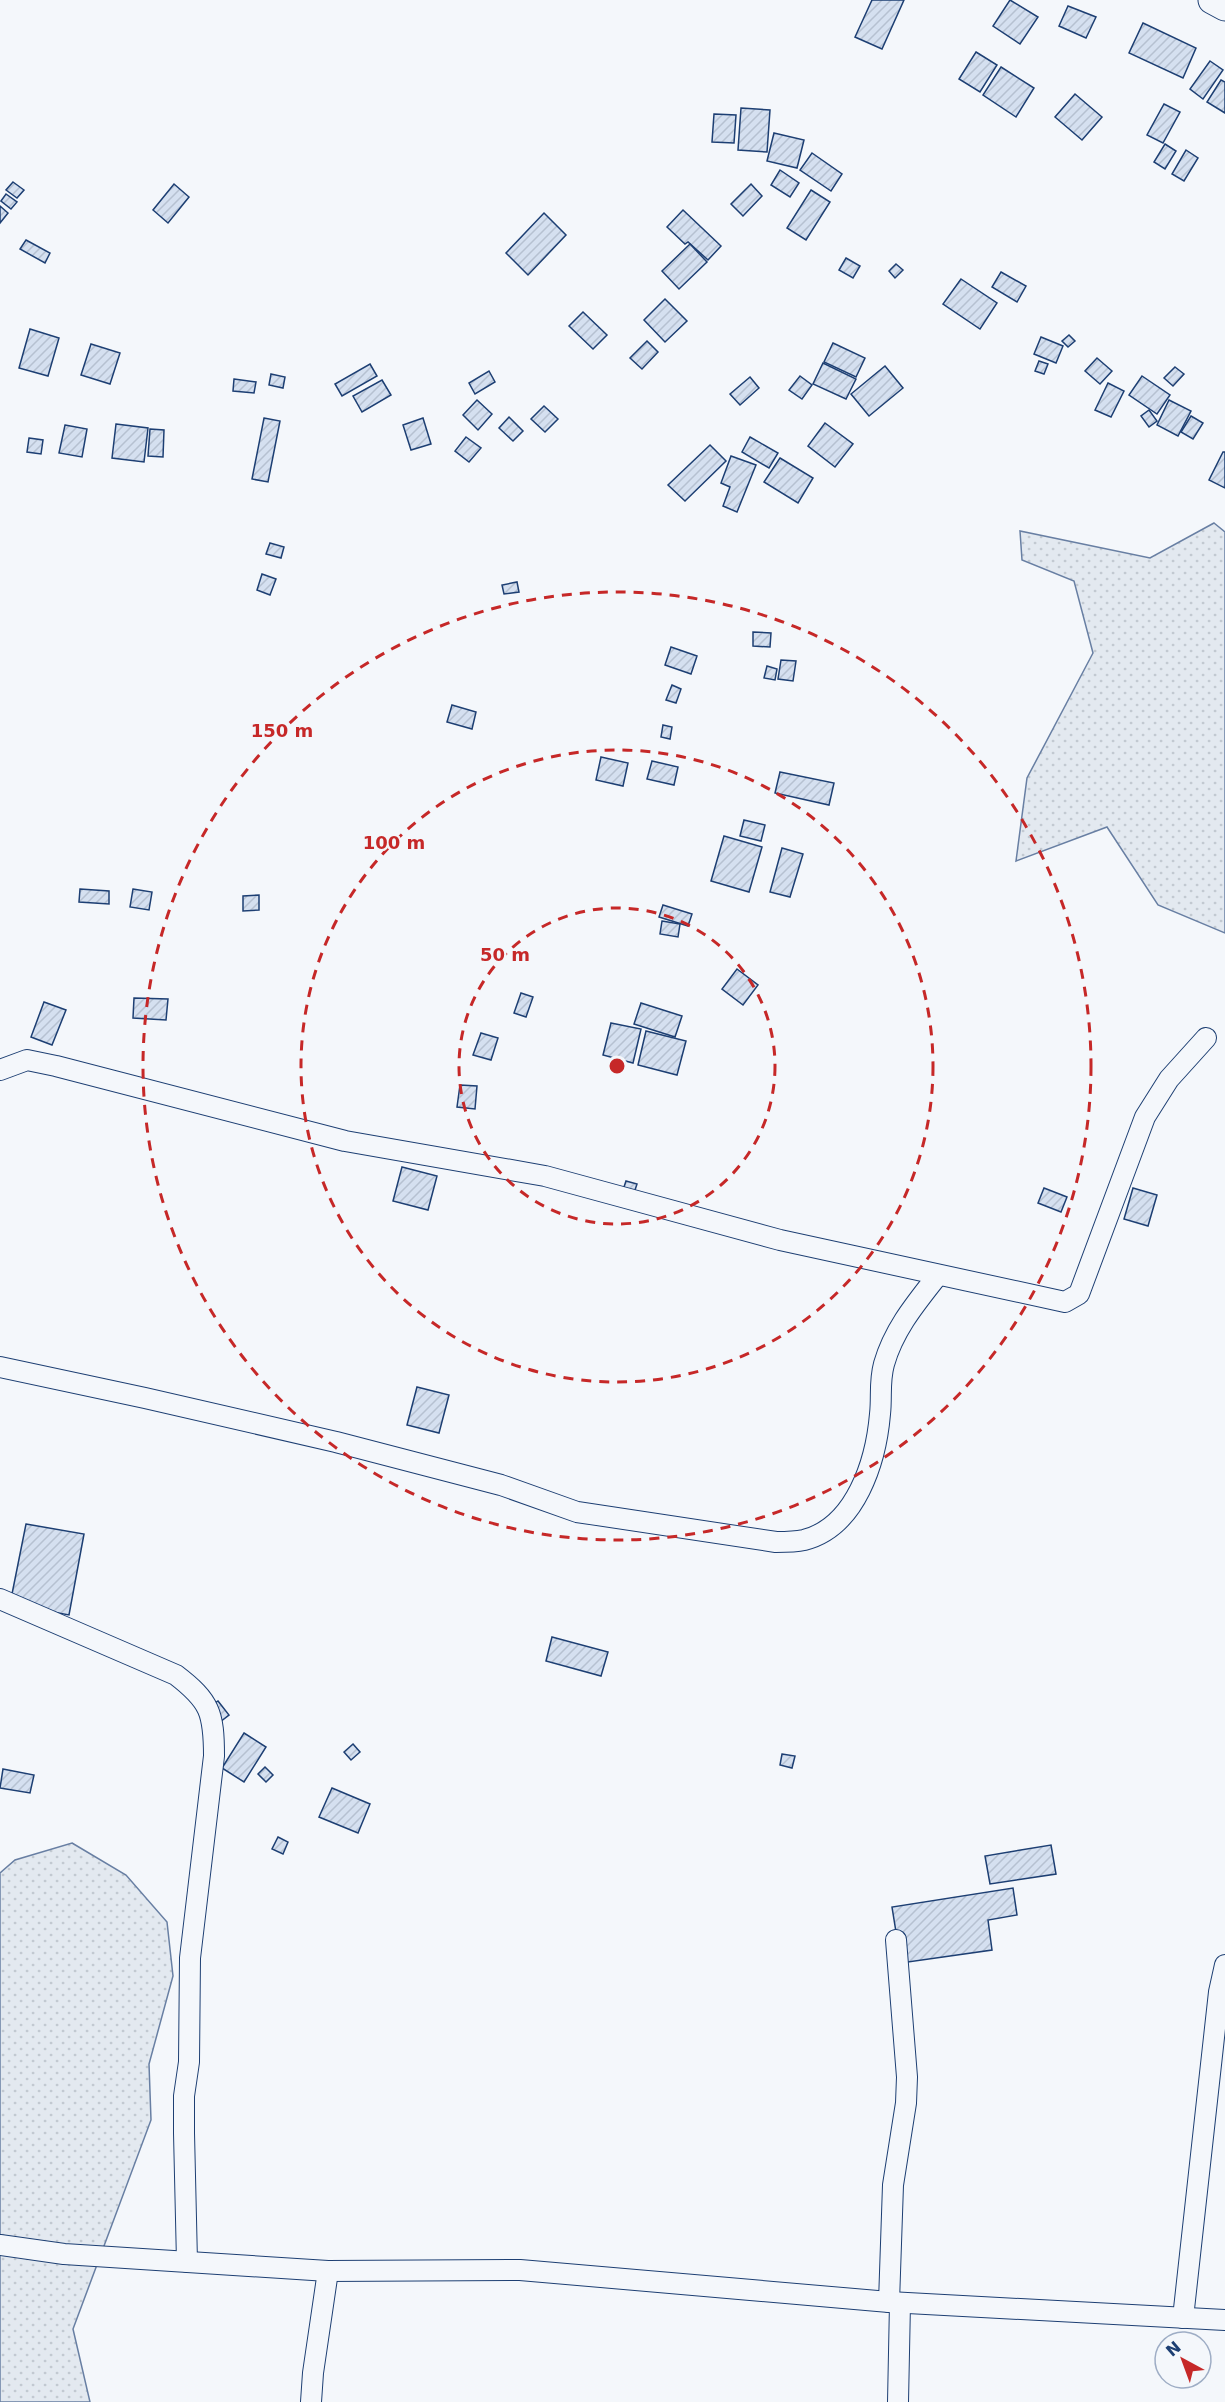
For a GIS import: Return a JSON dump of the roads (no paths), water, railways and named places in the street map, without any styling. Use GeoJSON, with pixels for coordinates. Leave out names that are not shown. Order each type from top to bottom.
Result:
{"type":"FeatureCollection","features":[{"type":"Feature","properties":{"kind":"main road"},"geometry":{"type":"LineString","coordinates":[[1212,0],[1225,8]]}},
{"type":"Feature","properties":{"kind":"street"},"geometry":{"type":"LineString","coordinates":[[0,1070],[27,1060],[56,1066],[345,1141],[545,1176],[780,1240],[1065,1302],[1079,1294],[1145,1117],[1169,1079],[1206,1038]]}},
{"type":"Feature","properties":{"kind":"street"},"geometry":{"type":"LineString","coordinates":[[0,1367],[157,1400],[347,1445],[501,1485],[577,1512],[776,1542],[804,1540],[821,1532],[844,1513],[860,1492],[874,1457],[880,1413],[879,1383],[893,1339],[906,1317],[938,1275]]}},
{"type":"Feature","properties":{"kind":"street"},"geometry":{"type":"LineString","coordinates":[[0,1599],[176,1675],[194,1689],[207,1706],[214,1727],[213,1756],[190,1958],[189,2062],[184,2096],[187,2262]]}},
{"type":"Feature","properties":{"kind":"street"},"geometry":{"type":"LineString","coordinates":[[896,1940],[907,2077],[906,2103],[892,2185],[898,2402]]}},
{"type":"Feature","properties":{"kind":"street"},"geometry":{"type":"LineString","coordinates":[[1183,2318],[1219,1992],[1225,1965]]}},
{"type":"Feature","properties":{"kind":"street"},"geometry":{"type":"LineString","coordinates":[[0,2245],[64,2254],[328,2271],[520,2270],[895,2302],[1225,2320]]}},
{"type":"Feature","properties":{"kind":"street"},"geometry":{"type":"LineString","coordinates":[[311,2402],[328,2271]]}}]}
